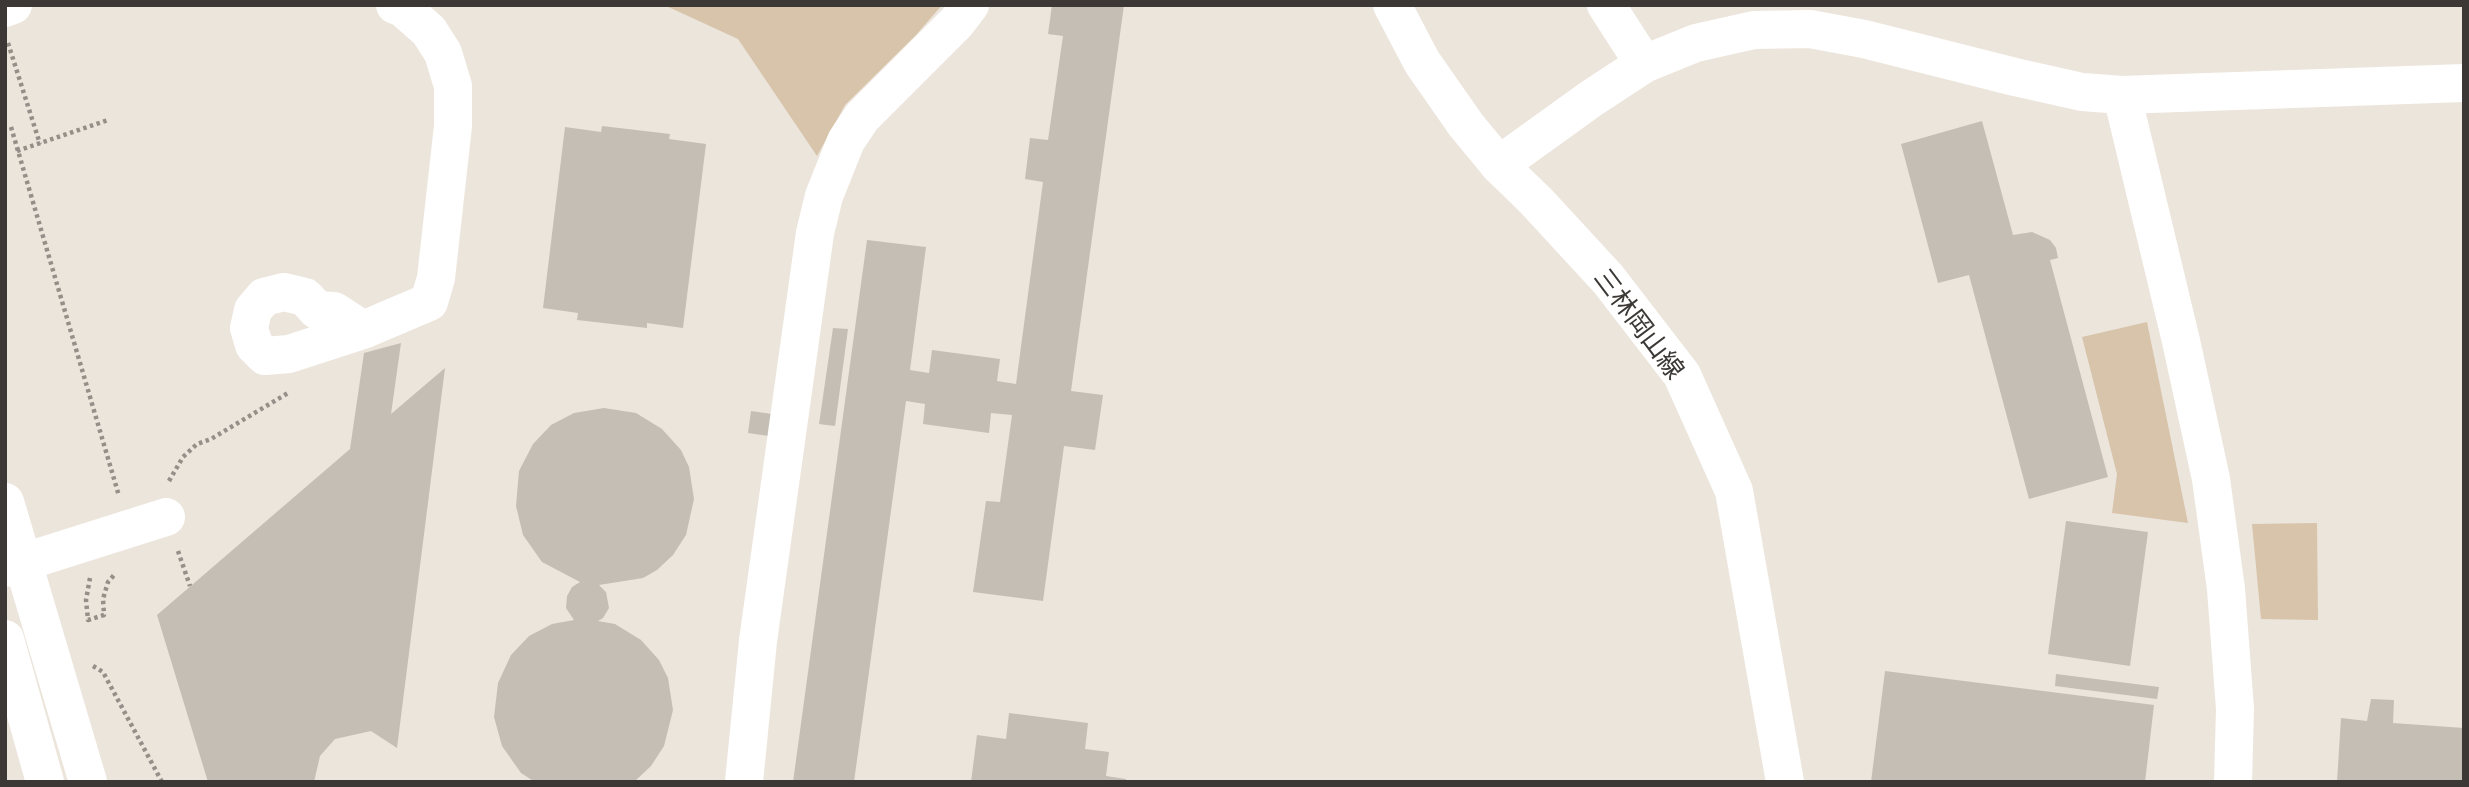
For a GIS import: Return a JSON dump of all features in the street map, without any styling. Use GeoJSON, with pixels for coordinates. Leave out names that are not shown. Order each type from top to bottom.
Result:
{"type":"FeatureCollection","features":[{"type":"Feature","properties":{"kind":"street"},"geometry":{"type":"LineString","coordinates":[[5,8],[13,5]]}},
{"type":"Feature","properties":{"kind":"street"},"geometry":{"type":"LineString","coordinates":[[363,330],[334,311],[317,310],[305,297],[284,292],[264,297],[253,310],[249,328],[254,345],[265,356],[289,354],[363,330],[429,302],[436,278],[453,126],[453,86],[443,53],[429,31],[403,8],[395,5]]}},
{"type":"Feature","properties":{"kind":"street"},"geometry":{"type":"LineString","coordinates":[[744,782],[760,627],[815,233],[824,196],[846,141],[862,117],[957,22],[970,5]]}},
{"type":"Feature","properties":{"kind":"street","name":"三林岡山線"},"geometry":{"type":"LineString","coordinates":[[1392,5],[1422,62],[1466,125],[1499,165],[1608,279],[1682,375],[1734,491],[1785,782]]}},
{"type":"Feature","properties":{"kind":"street"},"geometry":{"type":"LineString","coordinates":[[1606,5],[1644,64]]}},
{"type":"Feature","properties":{"kind":"street"},"geometry":{"type":"LineString","coordinates":[[1499,165],[1644,64],[1696,43],[1754,30],[1810,29],[1864,39],[2082,92],[2122,95],[2464,83]]}},
{"type":"Feature","properties":{"kind":"street"},"geometry":{"type":"LineString","coordinates":[[2122,95],[2211,479],[2227,589],[2235,709],[2233,782]]}},
{"type":"Feature","properties":{"kind":"street"},"geometry":{"type":"LineString","coordinates":[[5,502],[88,782]]}},
{"type":"Feature","properties":{"kind":"street"},"geometry":{"type":"LineString","coordinates":[[5,568],[166,517]]}},
{"type":"Feature","properties":{"kind":"street"},"geometry":{"type":"LineString","coordinates":[[5,639],[14,697],[45,782]]}},
{"type":"Feature","properties":{"kind":"path"},"geometry":{"type":"LineString","coordinates":[[5,35],[40,144]]}},
{"type":"Feature","properties":{"kind":"path"},"geometry":{"type":"LineString","coordinates":[[17,151],[108,120]]}},
{"type":"Feature","properties":{"kind":"path"},"geometry":{"type":"LineString","coordinates":[[11,127],[118,532],[118,570],[108,582],[103,599],[104,615],[88,620],[86,600],[90,581],[87,567]]}},
{"type":"Feature","properties":{"kind":"path"},"geometry":{"type":"LineString","coordinates":[[190,586],[166,517],[167,485],[183,457],[197,444],[211,439],[296,388],[289,354]]}},
{"type":"Feature","properties":{"kind":"path"},"geometry":{"type":"LineString","coordinates":[[92,665],[103,672],[162,782]]}},
{"type":"Feature","properties":{"kind":"shaded area"},"geometry":{"type":"Polygon","coordinates":[[[664,5],[942,5],[916,35],[845,105],[817,156],[738,39],[664,5]]]}},
{"type":"Feature","properties":{"kind":"shaded area"},"geometry":{"type":"Polygon","coordinates":[[[2147,322],[2188,523],[2112,513],[2117,474],[2082,337],[2147,322]]]}},
{"type":"Feature","properties":{"kind":"shaded area"},"geometry":{"type":"Polygon","coordinates":[[[2317,523],[2318,620],[2261,619],[2252,524],[2317,523]]]}},
{"type":"Feature","properties":{"kind":"building"},"geometry":{"type":"Polygon","coordinates":[[[1052,5],[1124,5],[1071,391],[1103,395],[1095,450],[1064,446],[1043,601],[973,592],[986,501],[1000,502],[1012,415],[991,413],[989,433],[923,424],[925,404],[906,401],[854,782],[793,782],[867,240],[926,247],[910,370],[929,373],[932,350],[1000,359],[997,381],[1016,384],[1043,182],[1025,179],[1030,138],[1048,140],[1063,36],[1048,34],[1052,5]]]}},
{"type":"Feature","properties":{"kind":"building"},"geometry":{"type":"Polygon","coordinates":[[[1982,121],[2013,235],[2032,232],[2050,240],[2056,248],[2058,258],[2050,260],[2108,477],[2029,499],[1969,275],[1938,283],[1901,144],[1982,121]]]}},
{"type":"Feature","properties":{"kind":"building"},"geometry":{"type":"Polygon","coordinates":[[[602,126],[670,134],[669,139],[706,144],[683,328],[647,323],[647,328],[577,320],[578,313],[543,308],[565,127],[601,132],[602,126]]]}},
{"type":"Feature","properties":{"kind":"building"},"geometry":{"type":"Polygon","coordinates":[[[833,328],[848,329],[835,426],[819,424],[833,328]]]}},
{"type":"Feature","properties":{"kind":"building"},"geometry":{"type":"Polygon","coordinates":[[[401,343],[391,414],[445,368],[397,748],[371,731],[335,739],[320,756],[314,782],[208,782],[157,615],[350,449],[364,353],[401,343]]]}},
{"type":"Feature","properties":{"kind":"building"},"geometry":{"type":"Polygon","coordinates":[[[604,408],[636,413],[662,429],[681,450],[689,467],[694,499],[686,535],[673,555],[657,570],[643,578],[599,585],[606,592],[609,608],[598,621],[615,624],[641,640],[659,660],[668,678],[673,710],[664,746],[651,766],[634,782],[535,782],[521,773],[502,746],[494,717],[498,683],[511,655],[529,636],[552,624],[574,620],[566,608],[567,596],[572,587],[580,582],[542,562],[523,535],[516,506],[519,471],[533,444],[551,425],[574,413],[604,408]]]}},
{"type":"Feature","properties":{"kind":"building"},"geometry":{"type":"Polygon","coordinates":[[[751,411],[772,414],[769,436],[748,433],[751,411]]]}},
{"type":"Feature","properties":{"kind":"building"},"geometry":{"type":"Polygon","coordinates":[[[2066,521],[2148,532],[2130,666],[2048,654],[2066,521]]]}},
{"type":"Feature","properties":{"kind":"building"},"geometry":{"type":"Polygon","coordinates":[[[1885,671],[2154,705],[2145,782],[1871,782],[1885,671]]]}},
{"type":"Feature","properties":{"kind":"building"},"geometry":{"type":"Polygon","coordinates":[[[2056,674],[2159,687],[2157,699],[2055,686],[2056,674]]]}},
{"type":"Feature","properties":{"kind":"building"},"geometry":{"type":"Polygon","coordinates":[[[2371,699],[2394,700],[2393,723],[2464,728],[2464,782],[2337,782],[2341,718],[2367,721],[2371,699]]]}},
{"type":"Feature","properties":{"kind":"building"},"geometry":{"type":"Polygon","coordinates":[[[1009,713],[1088,723],[1085,749],[1109,752],[1106,776],[1126,779],[1126,782],[971,782],[977,735],[1006,739],[1009,713]]]}}]}
